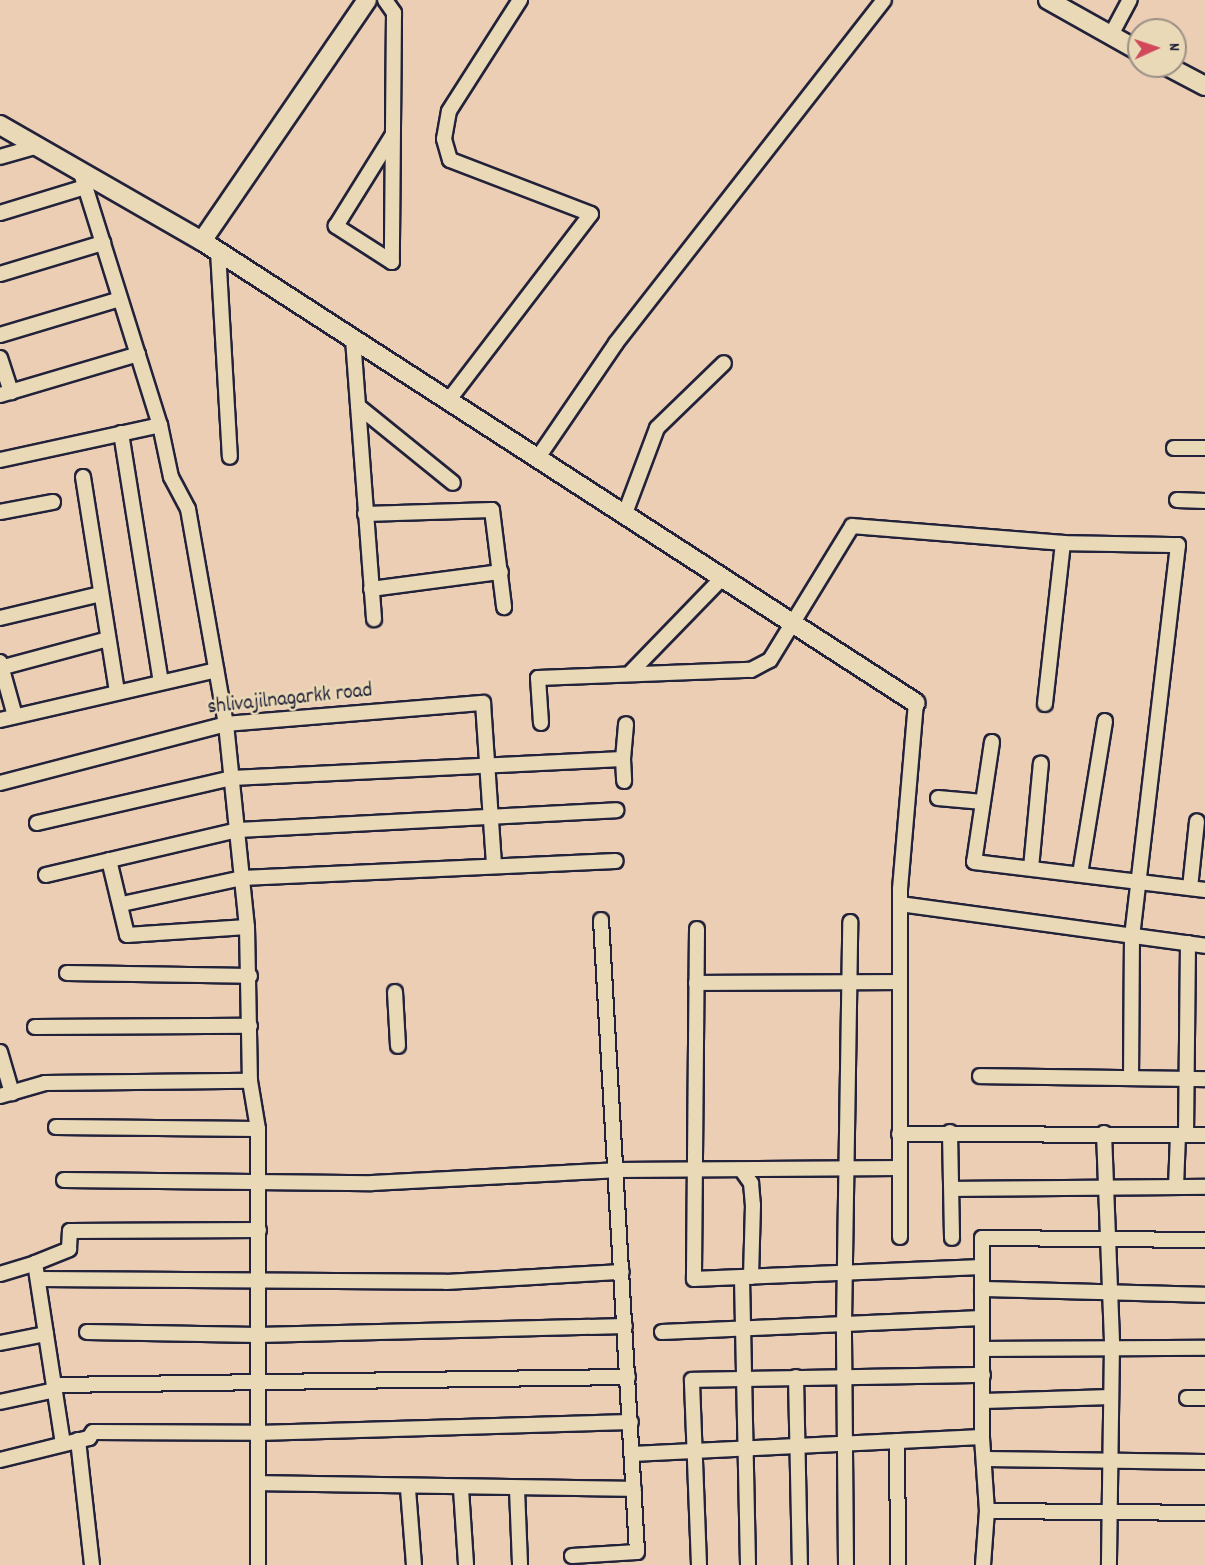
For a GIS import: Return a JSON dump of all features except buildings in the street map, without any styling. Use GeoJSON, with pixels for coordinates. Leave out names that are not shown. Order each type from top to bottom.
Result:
{"type":"FeatureCollection","features":[{"type":"Feature","properties":{"kind":"street"},"geometry":{"type":"LineString","coordinates":[[202,241],[367,0]]}},
{"type":"Feature","properties":{"kind":"street"},"geometry":{"type":"LineString","coordinates":[[386,0],[394,13],[392,262],[336,226],[392,136]]}},
{"type":"Feature","properties":{"kind":"street"},"geometry":{"type":"LineString","coordinates":[[448,401],[591,214],[450,160],[444,139],[449,111],[520,0]]}},
{"type":"Feature","properties":{"kind":"street"},"geometry":{"type":"LineString","coordinates":[[537,459],[616,344],[884,0]]}},
{"type":"Feature","properties":{"kind":"street"},"geometry":{"type":"LineString","coordinates":[[1050,0],[1127,44]]}},
{"type":"Feature","properties":{"kind":"street"},"geometry":{"type":"LineString","coordinates":[[1111,35],[1130,0]]}},
{"type":"Feature","properties":{"kind":"street"},"geometry":{"type":"LineString","coordinates":[[1187,77],[1205,86]]}},
{"type":"Feature","properties":{"kind":"street"},"geometry":{"type":"LineString","coordinates":[[0,125],[38,146],[83,178],[218,251],[792,626],[916,703],[900,904],[898,1134],[900,1237]]}},
{"type":"Feature","properties":{"kind":"street"},"geometry":{"type":"LineString","coordinates":[[0,158],[38,146]]}},
{"type":"Feature","properties":{"kind":"street"},"geometry":{"type":"LineString","coordinates":[[0,213],[83,178]]}},
{"type":"Feature","properties":{"kind":"street"},"geometry":{"type":"LineString","coordinates":[[83,178],[160,425],[171,477],[188,509],[226,724],[247,927],[250,976],[250,1081],[258,1129],[258,1565]]}},
{"type":"Feature","properties":{"kind":"street"},"geometry":{"type":"LineString","coordinates":[[0,274],[103,243]]}},
{"type":"Feature","properties":{"kind":"street"},"geometry":{"type":"LineString","coordinates":[[218,251],[230,457]]}},
{"type":"Feature","properties":{"kind":"street"},"geometry":{"type":"LineString","coordinates":[[0,335],[120,299]]}},
{"type":"Feature","properties":{"kind":"street"},"geometry":{"type":"LineString","coordinates":[[353,339],[374,620]]}},
{"type":"Feature","properties":{"kind":"street"},"geometry":{"type":"LineString","coordinates":[[0,358],[6,394],[138,354]]}},
{"type":"Feature","properties":{"kind":"street"},"geometry":{"type":"LineString","coordinates":[[624,516],[657,428],[724,363]]}},
{"type":"Feature","properties":{"kind":"street"},"geometry":{"type":"LineString","coordinates":[[358,406],[453,483]]}},
{"type":"Feature","properties":{"kind":"street"},"geometry":{"type":"LineString","coordinates":[[0,460],[160,425]]}},
{"type":"Feature","properties":{"kind":"street"},"geometry":{"type":"LineString","coordinates":[[121,433],[161,681]]}},
{"type":"Feature","properties":{"kind":"street"},"geometry":{"type":"LineString","coordinates":[[1174,448],[1205,448]]}},
{"type":"Feature","properties":{"kind":"street"},"geometry":{"type":"LineString","coordinates":[[83,477],[117,692]]}},
{"type":"Feature","properties":{"kind":"street"},"geometry":{"type":"LineString","coordinates":[[1177,500],[1205,501]]}},
{"type":"Feature","properties":{"kind":"street"},"geometry":{"type":"LineString","coordinates":[[0,512],[53,502]]}},
{"type":"Feature","properties":{"kind":"street"},"geometry":{"type":"LineString","coordinates":[[365,514],[492,510],[504,607]]}},
{"type":"Feature","properties":{"kind":"street"},"geometry":{"type":"LineString","coordinates":[[541,723],[538,678],[631,672],[751,670],[770,660],[852,526],[1063,543],[1178,545],[1132,936],[1131,1078]]}},
{"type":"Feature","properties":{"kind":"street"},"geometry":{"type":"LineString","coordinates":[[1045,704],[1063,543]]}},
{"type":"Feature","properties":{"kind":"street"},"geometry":{"type":"LineString","coordinates":[[371,589],[501,572]]}},
{"type":"Feature","properties":{"kind":"street"},"geometry":{"type":"LineString","coordinates":[[631,672],[721,579]]}},
{"type":"Feature","properties":{"kind":"street"},"geometry":{"type":"LineString","coordinates":[[0,618],[101,594]]}},
{"type":"Feature","properties":{"kind":"street"},"geometry":{"type":"LineString","coordinates":[[15,716],[0,666],[108,639]]}},
{"type":"Feature","properties":{"kind":"street"},"geometry":{"type":"LineString","coordinates":[[0,720],[216,670]]}},
{"type":"Feature","properties":{"kind":"street","name":"shlivajilnagarkk road"},"geometry":{"type":"LineString","coordinates":[[0,783],[226,724],[483,704],[490,764]]}},
{"type":"Feature","properties":{"kind":"street"},"geometry":{"type":"LineString","coordinates":[[1080,874],[1105,721]]}},
{"type":"Feature","properties":{"kind":"street"},"geometry":{"type":"LineString","coordinates":[[624,781],[626,724]]}},
{"type":"Feature","properties":{"kind":"street"},"geometry":{"type":"LineString","coordinates":[[992,742],[974,861],[1205,890]]}},
{"type":"Feature","properties":{"kind":"street"},"geometry":{"type":"LineString","coordinates":[[37,823],[232,778],[623,759]]}},
{"type":"Feature","properties":{"kind":"street"},"geometry":{"type":"LineString","coordinates":[[1030,868],[1041,763]]}},
{"type":"Feature","properties":{"kind":"street"},"geometry":{"type":"LineString","coordinates":[[490,764],[494,866]]}},
{"type":"Feature","properties":{"kind":"street"},"geometry":{"type":"LineString","coordinates":[[938,798],[983,802]]}},
{"type":"Feature","properties":{"kind":"street"},"geometry":{"type":"LineString","coordinates":[[46,875],[238,830],[616,810]]}},
{"type":"Feature","properties":{"kind":"street"},"geometry":{"type":"LineString","coordinates":[[1190,888],[1197,821]]}},
{"type":"Feature","properties":{"kind":"street"},"geometry":{"type":"LineString","coordinates":[[109,860],[122,904],[127,935],[247,927]]}},
{"type":"Feature","properties":{"kind":"street"},"geometry":{"type":"LineString","coordinates":[[122,904],[242,878],[616,861]]}},
{"type":"Feature","properties":{"kind":"street"},"geometry":{"type":"LineString","coordinates":[[900,904],[1205,946]]}},
{"type":"Feature","properties":{"kind":"street"},"geometry":{"type":"LineString","coordinates":[[572,1556],[614,1559],[637,1552],[602,920]]}},
{"type":"Feature","properties":{"kind":"street"},"geometry":{"type":"LineString","coordinates":[[846,1565],[844,1324],[847,1272],[850,922]]}},
{"type":"Feature","properties":{"kind":"street"},"geometry":{"type":"LineString","coordinates":[[697,930],[693,1171],[694,1279],[981,1267]]}},
{"type":"Feature","properties":{"kind":"street"},"geometry":{"type":"LineString","coordinates":[[1176,1187],[1187,1079],[1188,944]]}},
{"type":"Feature","properties":{"kind":"street"},"geometry":{"type":"LineString","coordinates":[[67,973],[250,976]]}},
{"type":"Feature","properties":{"kind":"street"},"geometry":{"type":"LineString","coordinates":[[696,983],[900,982]]}},
{"type":"Feature","properties":{"kind":"street"},"geometry":{"type":"LineString","coordinates":[[395,992],[398,1046]]}},
{"type":"Feature","properties":{"kind":"street"},"geometry":{"type":"LineString","coordinates":[[35,1027],[250,1026]]}},
{"type":"Feature","properties":{"kind":"street"},"geometry":{"type":"LineString","coordinates":[[0,1052],[6,1094],[45,1083],[250,1081]]}},
{"type":"Feature","properties":{"kind":"street"},"geometry":{"type":"LineString","coordinates":[[980,1076],[1205,1079]]}},
{"type":"Feature","properties":{"kind":"street"},"geometry":{"type":"LineString","coordinates":[[56,1127],[258,1129]]}},
{"type":"Feature","properties":{"kind":"street"},"geometry":{"type":"LineString","coordinates":[[898,1134],[950,1132],[1205,1135]]}},
{"type":"Feature","properties":{"kind":"street"},"geometry":{"type":"LineString","coordinates":[[950,1132],[952,1238]]}},
{"type":"Feature","properties":{"kind":"street"},"geometry":{"type":"LineString","coordinates":[[1104,1133],[1112,1345],[1109,1565]]}},
{"type":"Feature","properties":{"kind":"street"},"geometry":{"type":"LineString","coordinates":[[64,1180],[258,1180],[372,1183],[616,1170],[743,1172],[899,1168]]}},
{"type":"Feature","properties":{"kind":"street"},"geometry":{"type":"LineString","coordinates":[[743,1172],[751,1183],[753,1205],[743,1329],[748,1565]]}},
{"type":"Feature","properties":{"kind":"street"},"geometry":{"type":"LineString","coordinates":[[952,1188],[1205,1187]]}},
{"type":"Feature","properties":{"kind":"street"},"geometry":{"type":"LineString","coordinates":[[0,1274],[69,1249],[70,1231],[259,1230]]}},
{"type":"Feature","properties":{"kind":"street"},"geometry":{"type":"LineString","coordinates":[[983,1565],[987,1511],[982,1437],[984,1401],[982,1238],[1205,1240]]}},
{"type":"Feature","properties":{"kind":"street"},"geometry":{"type":"LineString","coordinates":[[35,1263],[63,1444]]}},
{"type":"Feature","properties":{"kind":"street"},"geometry":{"type":"LineString","coordinates":[[39,1279],[259,1283],[446,1282],[622,1272]]}},
{"type":"Feature","properties":{"kind":"street"},"geometry":{"type":"LineString","coordinates":[[982,1289],[1205,1295]]}},
{"type":"Feature","properties":{"kind":"street"},"geometry":{"type":"LineString","coordinates":[[662,1332],[982,1318]]}},
{"type":"Feature","properties":{"kind":"street"},"geometry":{"type":"LineString","coordinates":[[87,1332],[258,1335],[625,1326]]}},
{"type":"Feature","properties":{"kind":"street"},"geometry":{"type":"LineString","coordinates":[[0,1343],[46,1335]]}},
{"type":"Feature","properties":{"kind":"street"},"geometry":{"type":"LineString","coordinates":[[983,1349],[1112,1345],[1205,1348]]}},
{"type":"Feature","properties":{"kind":"street"},"geometry":{"type":"LineString","coordinates":[[699,1565],[692,1380],[845,1375],[983,1375]]}},
{"type":"Feature","properties":{"kind":"street"},"geometry":{"type":"LineString","coordinates":[[0,1402],[54,1387],[628,1377]]}},
{"type":"Feature","properties":{"kind":"street"},"geometry":{"type":"LineString","coordinates":[[796,1377],[800,1565]]}},
{"type":"Feature","properties":{"kind":"street"},"geometry":{"type":"LineString","coordinates":[[984,1401],[1111,1397]]}},
{"type":"Feature","properties":{"kind":"street"},"geometry":{"type":"LineString","coordinates":[[1188,1398],[1205,1398]]}},
{"type":"Feature","properties":{"kind":"street"},"geometry":{"type":"LineString","coordinates":[[0,1460],[78,1440],[93,1432],[258,1433],[630,1422]]}},
{"type":"Feature","properties":{"kind":"street"},"geometry":{"type":"LineString","coordinates":[[632,1454],[982,1437]]}},
{"type":"Feature","properties":{"kind":"street"},"geometry":{"type":"LineString","coordinates":[[78,1440],[92,1565]]}},
{"type":"Feature","properties":{"kind":"street"},"geometry":{"type":"LineString","coordinates":[[897,1441],[898,1565]]}},
{"type":"Feature","properties":{"kind":"street"},"geometry":{"type":"LineString","coordinates":[[985,1459],[1205,1462]]}},
{"type":"Feature","properties":{"kind":"street"},"geometry":{"type":"LineString","coordinates":[[258,1483],[408,1489],[634,1489]]}},
{"type":"Feature","properties":{"kind":"street"},"geometry":{"type":"LineString","coordinates":[[408,1489],[414,1565]]}},
{"type":"Feature","properties":{"kind":"street"},"geometry":{"type":"LineString","coordinates":[[461,1489],[466,1565]]}},
{"type":"Feature","properties":{"kind":"street"},"geometry":{"type":"LineString","coordinates":[[517,1489],[520,1565]]}},
{"type":"Feature","properties":{"kind":"street"},"geometry":{"type":"LineString","coordinates":[[987,1511],[1110,1510],[1205,1513]]}}]}
